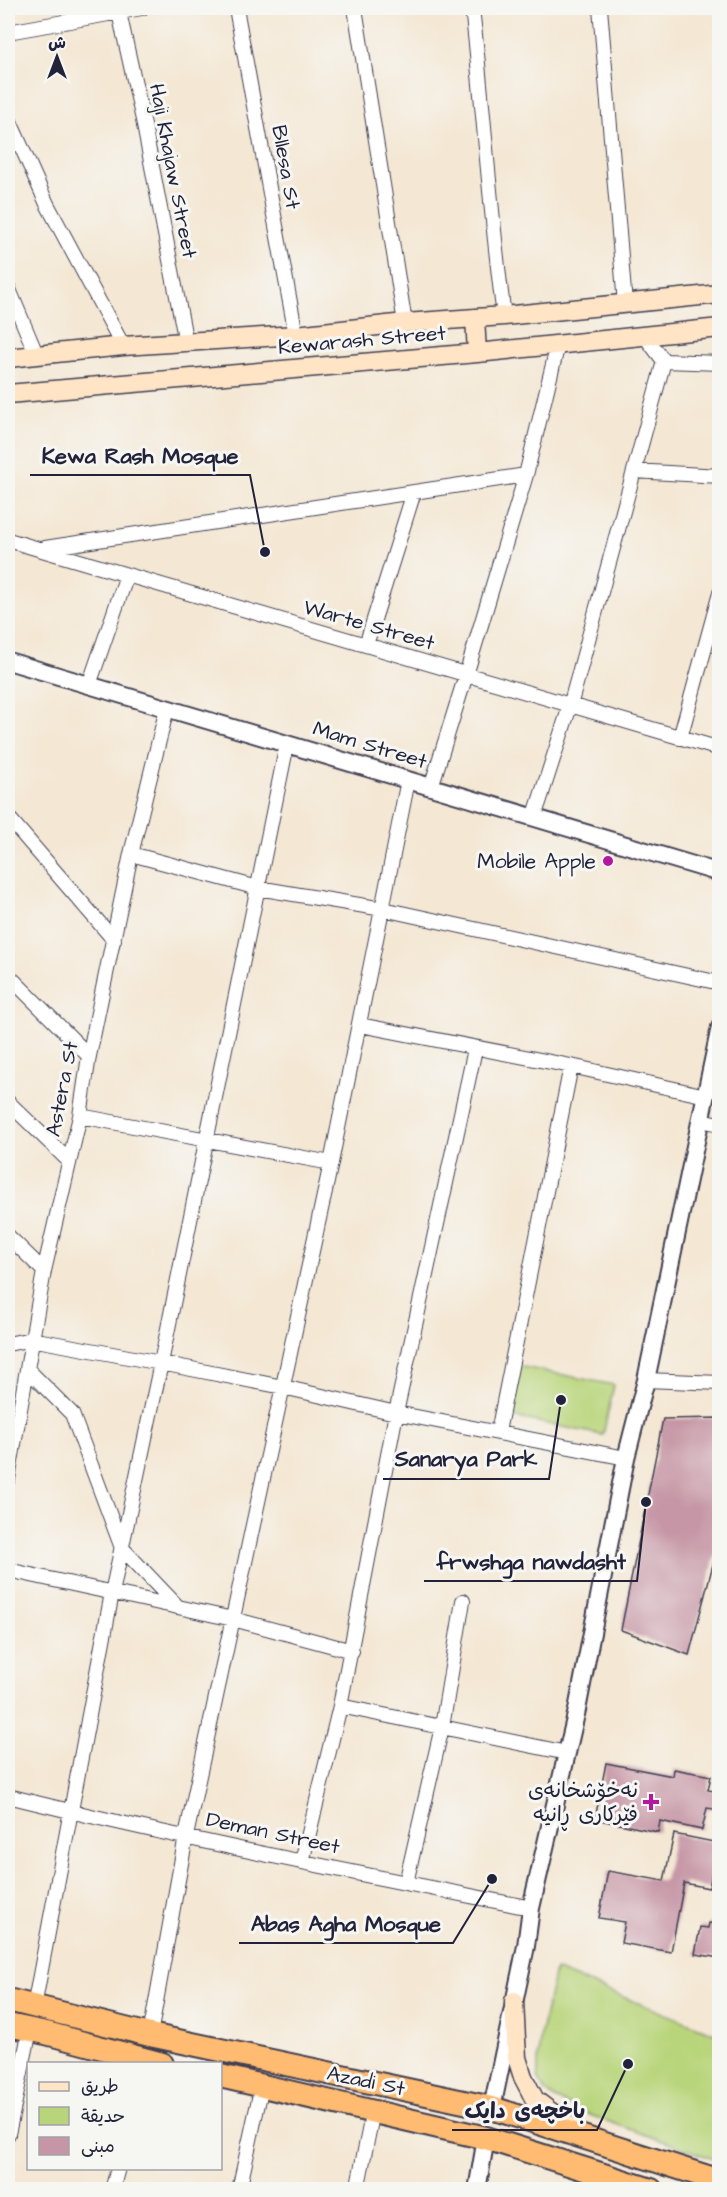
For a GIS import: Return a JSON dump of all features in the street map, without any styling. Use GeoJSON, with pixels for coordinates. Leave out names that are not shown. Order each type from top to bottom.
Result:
{"type":"FeatureCollection","features":[{"type":"Feature","properties":{"kind":"highway","name":"Azadi St"},"geometry":{"type":"LineString","coordinates":[[8,2000],[150,2035],[492,2109],[720,2181]]}},
{"type":"Feature","properties":{"kind":"highway"},"geometry":{"type":"LineString","coordinates":[[8,2025],[46,2033],[149,2062]]}},
{"type":"Feature","properties":{"kind":"highway","name":"Azadi St"},"geometry":{"type":"LineString","coordinates":[[222,2076],[486,2138],[651,2190]]}},
{"type":"Feature","properties":{"kind":"highway"},"geometry":{"type":"LineString","coordinates":[[486,2138],[492,2109]]}},
{"type":"Feature","properties":{"kind":"main road","name":"Kewarash Street"},"geometry":{"type":"LineString","coordinates":[[8,358],[123,346],[296,335],[720,294]]}},
{"type":"Feature","properties":{"kind":"main road"},"geometry":{"type":"LineString","coordinates":[[585,308],[588,341]]}},
{"type":"Feature","properties":{"kind":"main road"},"geometry":{"type":"LineString","coordinates":[[475,318],[477,353]]}},
{"type":"Feature","properties":{"kind":"main road","name":"Kewarash Street"},"geometry":{"type":"LineString","coordinates":[[8,394],[477,353],[720,328]]}},
{"type":"Feature","properties":{"kind":"main road"},"geometry":{"type":"LineString","coordinates":[[514,2001],[517,2058],[535,2100],[587,2139]]}},
{"type":"Feature","properties":{"kind":"street"},"geometry":{"type":"LineString","coordinates":[[8,32],[118,10],[142,8]]}},
{"type":"Feature","properties":{"kind":"street","name":"Bllesa St"},"geometry":{"type":"LineString","coordinates":[[236,8],[296,335]]}},
{"type":"Feature","properties":{"kind":"street"},"geometry":{"type":"LineString","coordinates":[[355,8],[405,323]]}},
{"type":"Feature","properties":{"kind":"street"},"geometry":{"type":"LineString","coordinates":[[472,8],[496,260],[504,316]]}},
{"type":"Feature","properties":{"kind":"street"},"geometry":{"type":"LineString","coordinates":[[600,8],[625,304]]}},
{"type":"Feature","properties":{"kind":"street","name":"‌Haji Khajaw Street"},"geometry":{"type":"LineString","coordinates":[[118,10],[143,120],[186,343]]}},
{"type":"Feature","properties":{"kind":"street"},"geometry":{"type":"LineString","coordinates":[[8,117],[47,204],[123,346]]}},
{"type":"Feature","properties":{"kind":"street"},"geometry":{"type":"LineString","coordinates":[[8,287],[38,356]]}},
{"type":"Feature","properties":{"kind":"street"},"geometry":{"type":"LineString","coordinates":[[644,335],[664,361]]}},
{"type":"Feature","properties":{"kind":"street"},"geometry":{"type":"LineString","coordinates":[[431,787],[526,475],[558,344]]}},
{"type":"Feature","properties":{"kind":"street"},"geometry":{"type":"LineString","coordinates":[[664,361],[720,363]]}},
{"type":"Feature","properties":{"kind":"street"},"geometry":{"type":"LineString","coordinates":[[534,818],[570,706],[664,361]]}},
{"type":"Feature","properties":{"kind":"street"},"geometry":{"type":"LineString","coordinates":[[634,471],[720,476]]}},
{"type":"Feature","properties":{"kind":"street"},"geometry":{"type":"LineString","coordinates":[[40,549],[526,475]]}},
{"type":"Feature","properties":{"kind":"street"},"geometry":{"type":"LineString","coordinates":[[366,645],[414,492]]}},
{"type":"Feature","properties":{"kind":"street","name":"Warte Street"},"geometry":{"type":"LineString","coordinates":[[8,540],[720,749]]}},
{"type":"Feature","properties":{"kind":"street"},"geometry":{"type":"LineString","coordinates":[[89,685],[127,575]]}},
{"type":"Feature","properties":{"kind":"street"},"geometry":{"type":"LineString","coordinates":[[680,738],[714,634],[720,593]]}},
{"type":"Feature","properties":{"kind":"street","name":"Mam Street"},"geometry":{"type":"LineString","coordinates":[[8,661],[720,873]]}},
{"type":"Feature","properties":{"kind":"street","name":"Astera St"},"geometry":{"type":"LineString","coordinates":[[8,1479],[44,1271],[80,1116],[89,1056],[131,854],[167,708]]}},
{"type":"Feature","properties":{"kind":"street"},"geometry":{"type":"LineString","coordinates":[[34,2007],[112,1593],[287,744]]}},
{"type":"Feature","properties":{"kind":"street"},"geometry":{"type":"LineString","coordinates":[[150,2035],[186,1836],[332,1163],[408,780]]}},
{"type":"Feature","properties":{"kind":"street"},"geometry":{"type":"LineString","coordinates":[[8,817],[114,940]]}},
{"type":"Feature","properties":{"kind":"street"},"geometry":{"type":"LineString","coordinates":[[131,854],[258,888],[383,909],[720,983]]}},
{"type":"Feature","properties":{"kind":"street"},"geometry":{"type":"LineString","coordinates":[[8,975],[89,1056]]}},
{"type":"Feature","properties":{"kind":"street"},"geometry":{"type":"LineString","coordinates":[[360,1025],[571,1066],[706,1096]]}},
{"type":"Feature","properties":{"kind":"street"},"geometry":{"type":"LineString","coordinates":[[492,2109],[526,1946],[531,1908],[567,1753],[626,1458],[646,1380],[720,1027]]}},
{"type":"Feature","properties":{"kind":"street"},"geometry":{"type":"LineString","coordinates":[[302,1862],[352,1651],[396,1413],[475,1049]]}},
{"type":"Feature","properties":{"kind":"street"},"geometry":{"type":"LineString","coordinates":[[498,1432],[571,1066]]}},
{"type":"Feature","properties":{"kind":"street"},"geometry":{"type":"LineString","coordinates":[[8,1102],[69,1161]]}},
{"type":"Feature","properties":{"kind":"street"},"geometry":{"type":"LineString","coordinates":[[80,1116],[332,1163]]}},
{"type":"Feature","properties":{"kind":"street"},"geometry":{"type":"LineString","coordinates":[[700,1120],[720,1124]]}},
{"type":"Feature","properties":{"kind":"street"},"geometry":{"type":"LineString","coordinates":[[8,1236],[44,1271]]}},
{"type":"Feature","properties":{"kind":"street"},"geometry":{"type":"LineString","coordinates":[[8,1344],[31,1339],[161,1363],[396,1413],[626,1458]]}},
{"type":"Feature","properties":{"kind":"street"},"geometry":{"type":"LineString","coordinates":[[27,1369],[72,1414],[123,1548],[178,1607]]}},
{"type":"Feature","properties":{"kind":"street"},"geometry":{"type":"LineString","coordinates":[[646,1380],[720,1383]]}},
{"type":"Feature","properties":{"kind":"street"},"geometry":{"type":"LineString","coordinates":[[8,1570],[233,1619],[352,1651]]}},
{"type":"Feature","properties":{"kind":"street"},"geometry":{"type":"LineString","coordinates":[[406,1883],[442,1727],[463,1601]]}},
{"type":"Feature","properties":{"kind":"street"},"geometry":{"type":"LineString","coordinates":[[340,1706],[567,1753]]}},
{"type":"Feature","properties":{"kind":"street","name":"Deman Street"},"geometry":{"type":"LineString","coordinates":[[8,1796],[70,1812],[302,1862],[531,1908]]}},
{"type":"Feature","properties":{"kind":"street"},"geometry":{"type":"LineString","coordinates":[[8,2134],[30,2031]]}},
{"type":"Feature","properties":{"kind":"street"},"geometry":{"type":"LineString","coordinates":[[239,2190],[262,2085]]}},
{"type":"Feature","properties":{"kind":"street"},"geometry":{"type":"LineString","coordinates":[[357,2190],[372,2111]]}},
{"type":"Feature","properties":{"kind":"street"},"geometry":{"type":"LineString","coordinates":[[477,2190],[486,2138]]}},
{"type":"Feature","properties":{"kind":"street"},"geometry":{"type":"LineString","coordinates":[[112,2190],[118,2170]]}},
{"type":"Feature","properties":{"kind":"green space"},"geometry":{"type":"Polygon","coordinates":[[[518,1366],[614,1385],[603,1435],[508,1416],[518,1366]]]}},
{"type":"Feature","properties":{"kind":"green space"},"geometry":{"type":"Polygon","coordinates":[[[555,1970],[719,2035],[719,2161],[590,2115],[555,2099],[546,2092],[538,2078],[538,2057],[555,1970]]]}},
{"type":"Feature","properties":{"kind":"building"},"geometry":{"type":"Polygon","coordinates":[[[720,1418],[720,1538],[689,1655],[621,1630],[663,1419],[720,1418]]]}},
{"type":"Feature","properties":{"kind":"building"},"geometry":{"type":"Polygon","coordinates":[[[606,1763],[673,1776],[674,1769],[711,1776],[708,1790],[720,1792],[720,1810],[707,1808],[702,1830],[660,1821],[658,1832],[595,1819],[606,1763]]]}},
{"type":"Feature","properties":{"kind":"building"},"geometry":{"type":"Polygon","coordinates":[[[674,1834],[719,1843],[716,1859],[720,1860],[720,1867],[713,1866],[709,1888],[684,1883],[671,1952],[621,1943],[625,1922],[599,1918],[608,1871],[664,1881],[674,1834]]]}},
{"type":"Feature","properties":{"kind":"building"},"geometry":{"type":"Polygon","coordinates":[[[709,1923],[720,1925],[720,1958],[695,1954],[700,1927],[708,1928],[709,1923]]]}},
{"type":"Feature","properties":{"kind":"place","name":"Kewa Rash Mosque"},"geometry":{"type":"Point","coordinates":[265,552]}},
{"type":"Feature","properties":{"kind":"place","name":"Mobile Apple"},"geometry":{"type":"Point","coordinates":[608,861]}},
{"type":"Feature","properties":{"kind":"place","name":"Sanarya Park"},"geometry":{"type":"Point","coordinates":[561,1400]}},
{"type":"Feature","properties":{"kind":"place","name":"frwshga nawdasht"},"geometry":{"type":"Point","coordinates":[646,1502]}},
{"type":"Feature","properties":{"kind":"place","name":"نەخۆشخانەی فێرکاری ڕانیە"},"geometry":{"type":"Point","coordinates":[651,1802]}},
{"type":"Feature","properties":{"kind":"place","name":"Abas Agha Mosque"},"geometry":{"type":"Point","coordinates":[492,1879]}},
{"type":"Feature","properties":{"kind":"place","name":"باخچەی دایک"},"geometry":{"type":"Point","coordinates":[628,2064]}}]}
